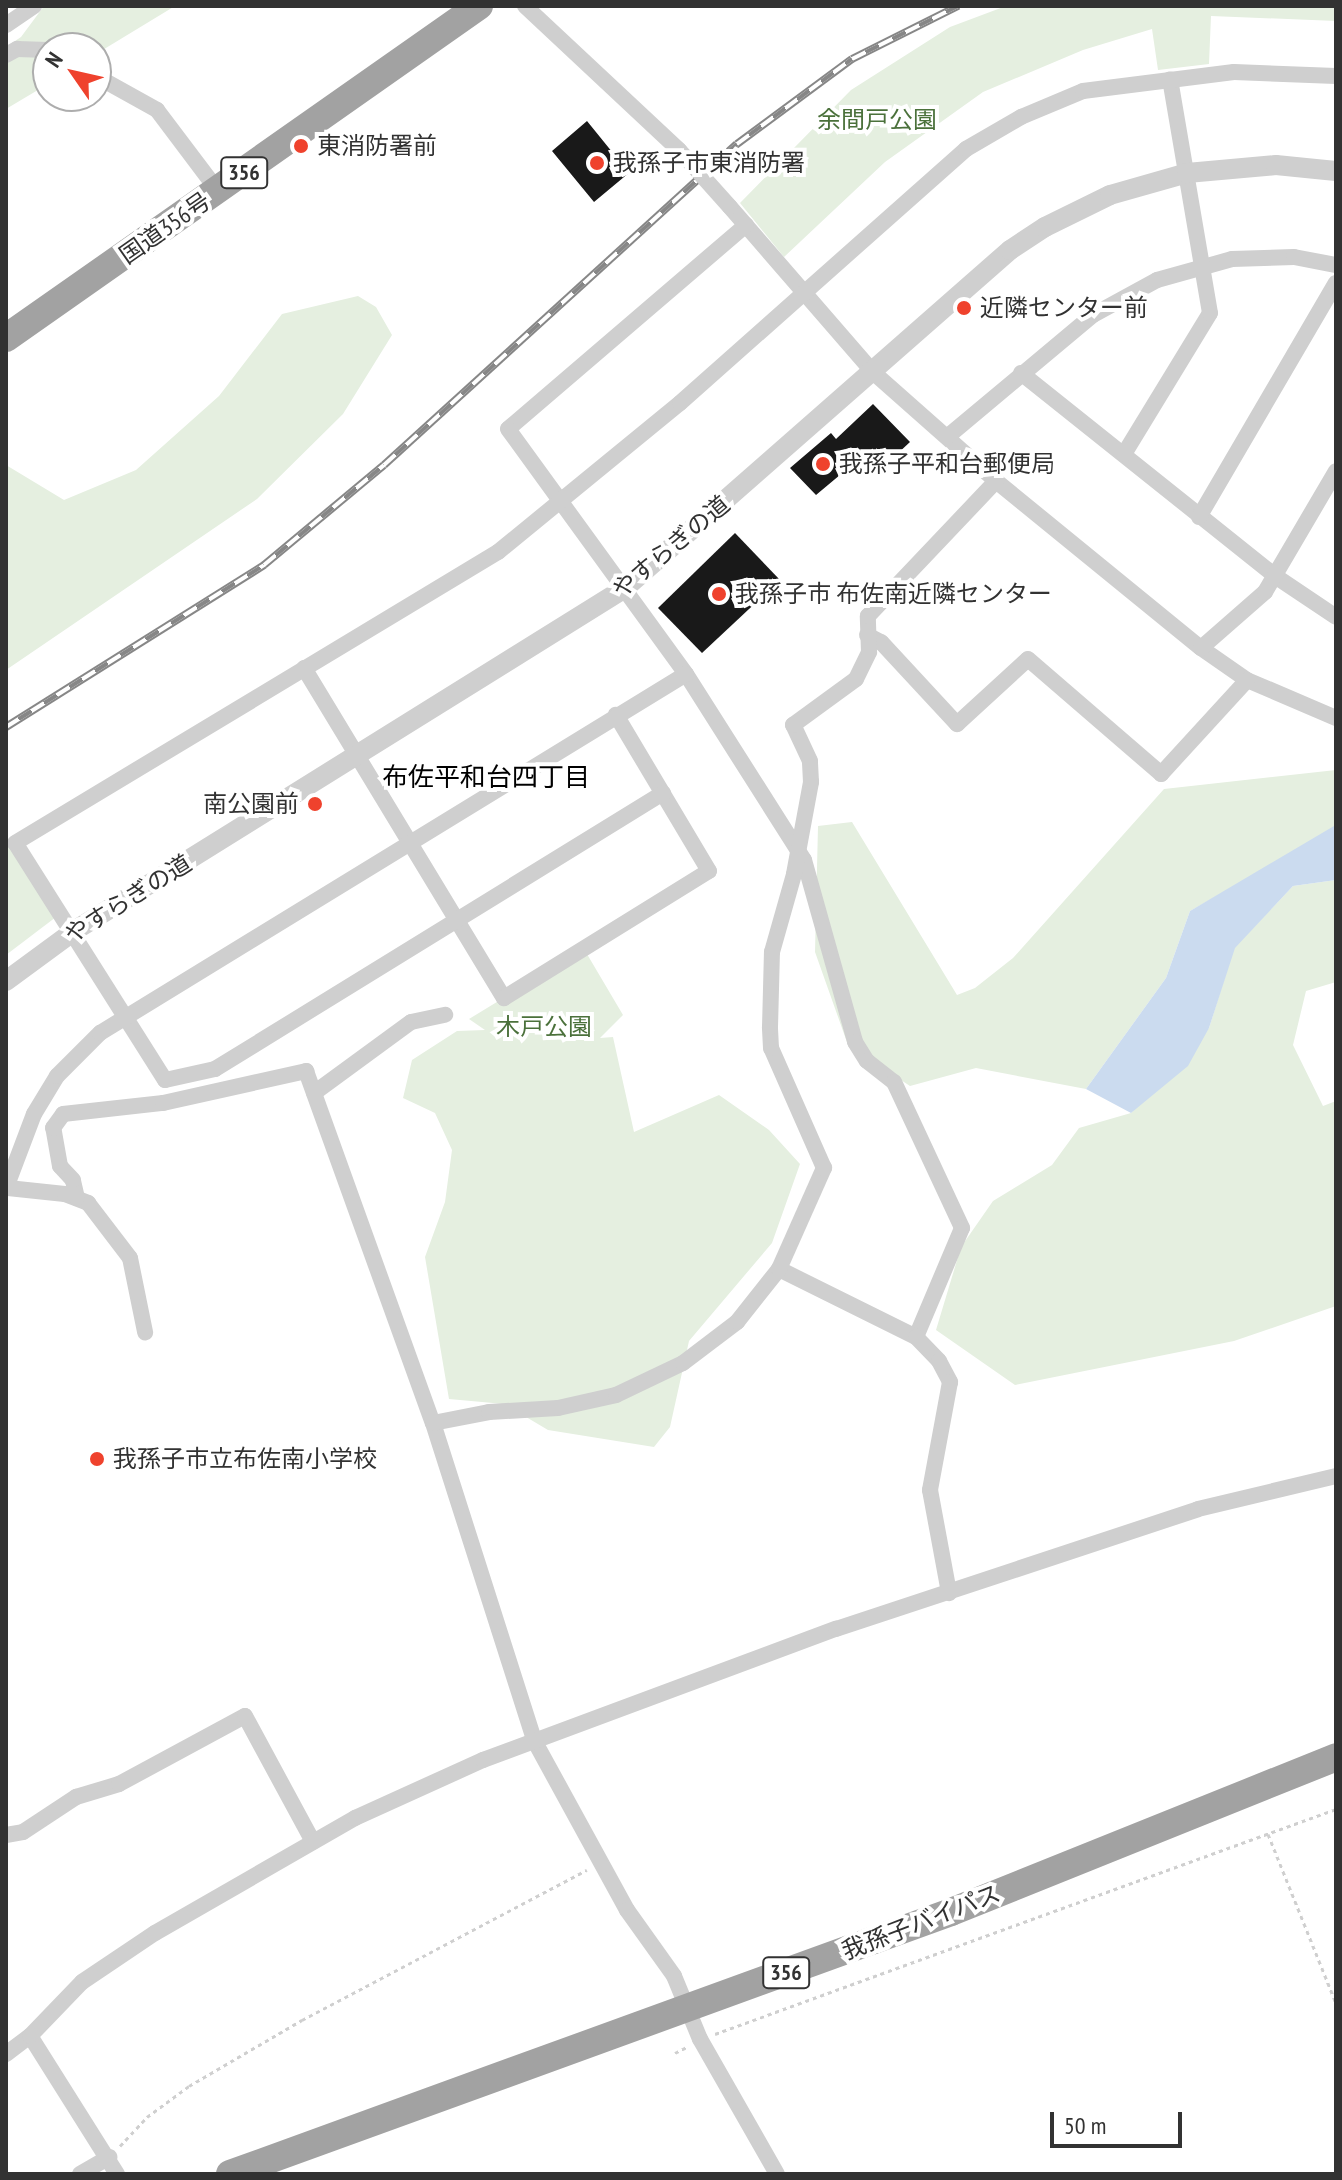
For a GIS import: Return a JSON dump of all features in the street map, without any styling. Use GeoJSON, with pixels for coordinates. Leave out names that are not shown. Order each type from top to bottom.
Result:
{"type":"FeatureCollection","features":[{"type":"Feature","properties":{"kind":"highway","name":"国道356号"},"geometry":{"type":"LineString","coordinates":[[6,338],[479,6]]}},
{"type":"Feature","properties":{"kind":"highway","name":"我孫子バイパス"},"geometry":{"type":"LineString","coordinates":[[230,2174],[375,2118],[687,2009],[951,1912],[1336,1757]]}},
{"type":"Feature","properties":{"kind":"street"},"geometry":{"type":"LineString","coordinates":[[6,25],[34,6]]}},
{"type":"Feature","properties":{"kind":"street"},"geometry":{"type":"LineString","coordinates":[[525,6],[679,150],[874,373],[996,481],[1201,648],[1247,680],[1336,718]]}},
{"type":"Feature","properties":{"kind":"street"},"geometry":{"type":"LineString","coordinates":[[6,55],[17,49],[32,49]]}},
{"type":"Feature","properties":{"kind":"street"},"geometry":{"type":"LineString","coordinates":[[663,793],[215,1069],[165,1080],[74,931],[15,843],[498,552],[561,505],[966,149],[1021,117],[1083,91],[1170,79],[1272,70],[1336,76]]}},
{"type":"Feature","properties":{"kind":"street"},"geometry":{"type":"LineString","coordinates":[[1124,454],[1210,313],[1170,79]]}},
{"type":"Feature","properties":{"kind":"street"},"geometry":{"type":"LineString","coordinates":[[112,85],[157,110],[218,191]]}},
{"type":"Feature","properties":{"kind":"street","name":"やすらぎの道"},"geometry":{"type":"LineString","coordinates":[[6,981],[74,931],[358,758],[625,588],[874,373],[1010,250],[1045,227],[1110,195],[1187,173],[1276,165],[1336,171]]}},
{"type":"Feature","properties":{"kind":"street"},"geometry":{"type":"LineString","coordinates":[[746,225],[508,429],[686,674],[797,849],[855,1042],[867,1061],[894,1082],[962,1228],[916,1337]]}},
{"type":"Feature","properties":{"kind":"street"},"geometry":{"type":"LineString","coordinates":[[947,437],[1021,373],[1124,296],[1203,265],[1262,256],[1336,265]]}},
{"type":"Feature","properties":{"kind":"street"},"geometry":{"type":"LineString","coordinates":[[1199,517],[1336,283]]}},
{"type":"Feature","properties":{"kind":"street"},"geometry":{"type":"LineString","coordinates":[[1021,373],[1275,576],[1336,617]]}},
{"type":"Feature","properties":{"kind":"street"},"geometry":{"type":"LineString","coordinates":[[1201,648],[1251,608],[1275,576],[1336,471]]}},
{"type":"Feature","properties":{"kind":"street"},"geometry":{"type":"LineString","coordinates":[[433,1423],[489,1412],[558,1408],[616,1395],[683,1363],[737,1322],[779,1269],[824,1168],[771,1048],[772,952],[797,849],[810,761],[793,725],[856,679],[869,652],[868,616],[996,481]]}},
{"type":"Feature","properties":{"kind":"street"},"geometry":{"type":"LineString","coordinates":[[867,635],[881,642],[957,724],[1028,659],[1161,774],[1247,680]]}},
{"type":"Feature","properties":{"kind":"street"},"geometry":{"type":"LineString","coordinates":[[304,668],[504,998],[709,871],[616,715]]}},
{"type":"Feature","properties":{"kind":"street"},"geometry":{"type":"LineString","coordinates":[[145,1332],[130,1258],[88,1203],[77,1198],[7,1188],[34,1114],[57,1076],[79,1051],[126,1016],[686,674]]}},
{"type":"Feature","properties":{"kind":"street"},"geometry":{"type":"LineString","coordinates":[[314,1093],[411,1022],[445,1015]]}},
{"type":"Feature","properties":{"kind":"street"},"geometry":{"type":"LineString","coordinates":[[77,1198],[73,1180],[60,1166],[53,1128],[63,1114],[163,1103],[306,1071],[433,1423],[535,1742],[601,1863],[674,1976],[700,2039],[777,2174]]}},
{"type":"Feature","properties":{"kind":"street"},"geometry":{"type":"LineString","coordinates":[[779,1269],[916,1337],[939,1361],[950,1382],[930,1490],[949,1593]]}},
{"type":"Feature","properties":{"kind":"street"},"geometry":{"type":"LineString","coordinates":[[6,2054],[30,2036],[82,1982],[313,1842],[443,1775],[836,1629],[1198,1509],[1336,1476]]}},
{"type":"Feature","properties":{"kind":"street"},"geometry":{"type":"LineString","coordinates":[[6,1835],[23,1832],[76,1797],[119,1784],[245,1716],[313,1842]]}},
{"type":"Feature","properties":{"kind":"street"},"geometry":{"type":"LineString","coordinates":[[30,2036],[117,2174]]}},
{"type":"Feature","properties":{"kind":"street"},"geometry":{"type":"LineString","coordinates":[[80,2174],[109,2157]]}},
{"type":"Feature","properties":{"kind":"path"},"geometry":{"type":"LineString","coordinates":[[675,2053],[700,2039],[1336,1809]]}},
{"type":"Feature","properties":{"kind":"path"},"geometry":{"type":"LineString","coordinates":[[1268,1834],[1336,2003]]}},
{"type":"Feature","properties":{"kind":"path"},"geometry":{"type":"LineString","coordinates":[[109,2157],[147,2117],[189,2086],[316,2012],[601,1863]]}},
{"type":"Feature","properties":{"kind":"green space"},"geometry":{"type":"Polygon","coordinates":[[[44,6],[175,6],[112,44],[112,32],[32,32],[32,94],[6,109],[6,47],[21,37],[44,6]]]}},
{"type":"Feature","properties":{"kind":"green space","name":"余間戸公園"},"geometry":{"type":"Polygon","coordinates":[[[1006,6],[1336,6],[1336,21],[1211,16],[1209,64],[1158,70],[1152,29],[1083,50],[983,92],[885,162],[784,257],[740,203],[851,90],[950,27],[1006,6]]]}},
{"type":"Feature","properties":{"kind":"green space"},"geometry":{"type":"Polygon","coordinates":[[[358,296],[376,307],[392,335],[343,414],[257,499],[6,670],[6,465],[64,500],[136,470],[219,396],[282,314],[358,296]]]}},
{"type":"Feature","properties":{"kind":"green space"},"geometry":{"type":"Polygon","coordinates":[[[1336,770],[1336,829],[1190,911],[1166,978],[1086,1089],[976,1068],[910,1086],[848,1045],[815,952],[818,826],[852,822],[957,995],[975,988],[1013,958],[1164,789],[1336,770]]]}},
{"type":"Feature","properties":{"kind":"green space"},"geometry":{"type":"Polygon","coordinates":[[[6,842],[56,917],[6,955],[6,842]]]}},
{"type":"Feature","properties":{"kind":"green space"},"geometry":{"type":"Polygon","coordinates":[[[1336,880],[1336,982],[1306,991],[1293,1045],[1323,1106],[1336,1101],[1336,1306],[1234,1341],[1015,1385],[936,1330],[961,1247],[993,1201],[1052,1165],[1079,1128],[1131,1113],[1209,1028],[1234,948],[1293,886],[1336,880]]]}},
{"type":"Feature","properties":{"kind":"green space","name":"木戸公園"},"geometry":{"type":"Polygon","coordinates":[[[584,949],[623,1015],[600,1038],[613,1037],[634,1132],[719,1095],[769,1130],[800,1164],[772,1243],[689,1341],[670,1427],[654,1447],[548,1430],[504,1404],[449,1399],[425,1257],[445,1202],[452,1150],[435,1113],[403,1098],[412,1060],[457,1031],[485,1030],[469,1019],[584,949]]]}},
{"type":"Feature","properties":{"kind":"water"},"geometry":{"type":"Polygon","coordinates":[[[1334,826],[1336,880],[1293,886],[1235,948],[1209,1028],[1188,1066],[1131,1113],[1086,1089],[1166,978],[1190,911],[1334,826]]]}},
{"type":"Feature","properties":{"kind":"building","name":"我孫子市東消防署"},"geometry":{"type":"Polygon","coordinates":[[[587,121],[617,158],[624,152],[636,167],[594,202],[552,151],[587,121]]]}},
{"type":"Feature","properties":{"kind":"building"},"geometry":{"type":"Polygon","coordinates":[[[873,404],[910,442],[880,470],[865,454],[816,495],[790,468],[831,433],[836,439],[873,404]]]}},
{"type":"Feature","properties":{"kind":"building","name":"我孫子市 布佐南近隣センター"},"geometry":{"type":"Polygon","coordinates":[[[735,533],[780,580],[702,653],[658,608],[735,533]]]}},
{"type":"Feature","properties":{"kind":"railway"},"geometry":{"type":"LineString","coordinates":[[6,727],[264,565],[384,465],[737,144],[852,59],[958,6]]}},
{"type":"Feature","properties":{"kind":"place","name":"東消防署前"},"geometry":{"type":"Point","coordinates":[301,146]}},
{"type":"Feature","properties":{"kind":"place","name":"我孫子市東消防署"},"geometry":{"type":"Point","coordinates":[597,163]}},
{"type":"Feature","properties":{"kind":"place","name":"近隣センター前"},"geometry":{"type":"Point","coordinates":[964,308]}},
{"type":"Feature","properties":{"kind":"place","name":"我孫子平和台郵便局"},"geometry":{"type":"Point","coordinates":[823,464]}},
{"type":"Feature","properties":{"kind":"place","name":"我孫子市 布佐南近隣センター"},"geometry":{"type":"Point","coordinates":[719,594]}},
{"type":"Feature","properties":{"kind":"place","name":"南公園前"},"geometry":{"type":"Point","coordinates":[315,804]}},
{"type":"Feature","properties":{"kind":"place","name":"我孫子市立布佐南小学校"},"geometry":{"type":"Point","coordinates":[97,1459]}},
{"type":"Feature","properties":{"kind":"district","name":"布佐平和台四丁目"},"geometry":{"type":"Point","coordinates":[486,777]}}]}
